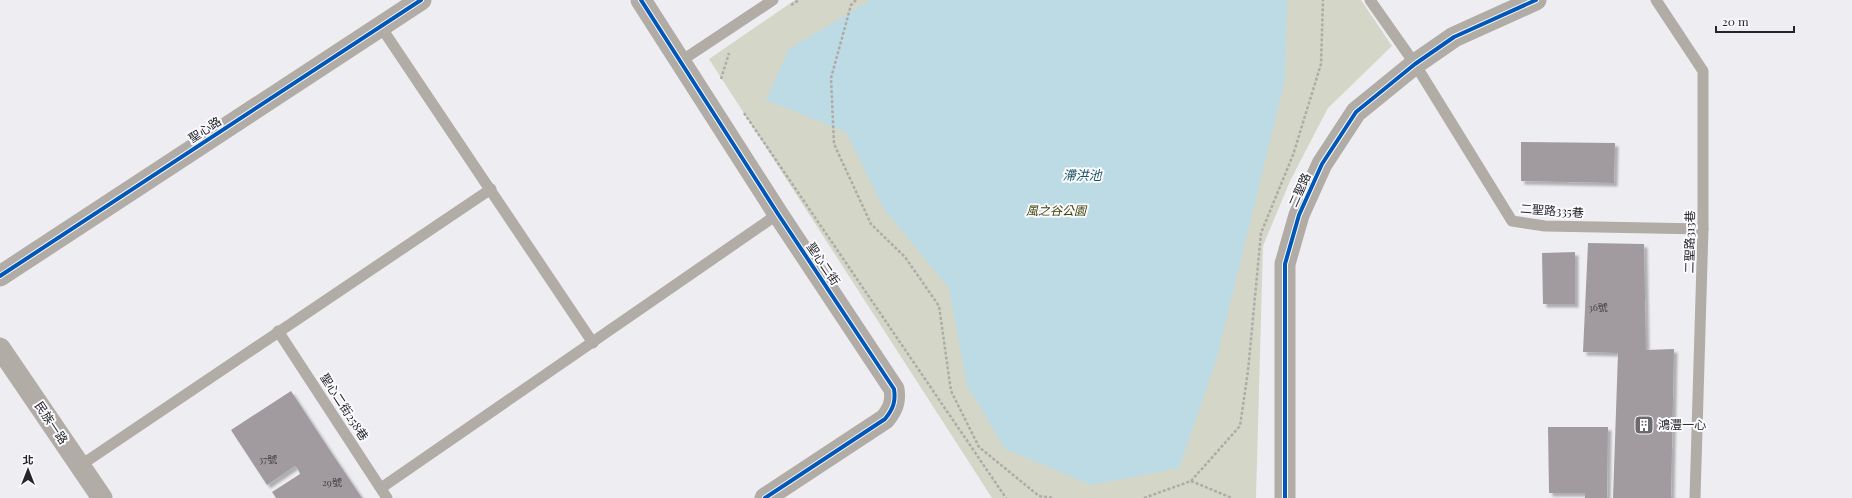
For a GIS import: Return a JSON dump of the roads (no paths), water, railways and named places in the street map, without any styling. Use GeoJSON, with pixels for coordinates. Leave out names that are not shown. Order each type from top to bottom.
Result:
{"type":"FeatureCollection","features":[{"type":"Feature","properties":{"kind":"street","name":"聖心路"},"geometry":{"type":"LineString","coordinates":[[0,276],[421,0]]}},
{"type":"Feature","properties":{"kind":"street","name":"聖心二街"},"geometry":{"type":"LineString","coordinates":[[641,0],[682,61],[778,214],[894,389],[896,400],[892,410],[884,419],[765,498]]}},
{"type":"Feature","properties":{"kind":"street","name":"二聖路"},"geometry":{"type":"LineString","coordinates":[[1285,498],[1285,264],[1299,215],[1322,164],[1356,112],[1415,64],[1454,37],[1536,0]]}},
{"type":"Feature","properties":{"kind":"street","name":"民族一路"},"geometry":{"type":"LineString","coordinates":[[0,348],[102,498]]}},
{"type":"Feature","properties":{"kind":"lane"},"geometry":{"type":"LineString","coordinates":[[682,61],[773,0]]}},
{"type":"Feature","properties":{"kind":"lane","name":"二聖路335巷"},"geometry":{"type":"LineString","coordinates":[[1370,0],[1415,64],[1512,221],[1545,226],[1703,229]]}},
{"type":"Feature","properties":{"kind":"lane","name":"二聖路313巷"},"geometry":{"type":"LineString","coordinates":[[1656,0],[1703,71],[1703,229],[1695,498]]}},
{"type":"Feature","properties":{"kind":"lane"},"geometry":{"type":"LineString","coordinates":[[381,27],[593,343]]}},
{"type":"Feature","properties":{"kind":"lane"},"geometry":{"type":"LineString","coordinates":[[81,465],[491,189]]}},
{"type":"Feature","properties":{"kind":"lane"},"geometry":{"type":"LineString","coordinates":[[381,488],[778,214]]}},
{"type":"Feature","properties":{"kind":"lane","name":"聖心二街258巷"},"geometry":{"type":"LineString","coordinates":[[278,331],[388,498]]}},
{"type":"Feature","properties":{"kind":"water","name":"滯洪池"},"geometry":{"type":"Polygon","coordinates":[[[871,0],[1287,0],[1285,80],[1216,361],[1179,468],[1091,485],[1005,449],[967,385],[949,288],[884,209],[846,132],[766,100],[789,49],[871,0]]]}},
{"type":"Feature","properties":{"kind":"place","name":"鴻灃一心"},"geometry":{"type":"Point","coordinates":[1644,425]}},
{"type":"Feature","properties":{"kind":"park label","name":"風之谷公園"},"geometry":{"type":"Point","coordinates":[1056,211]}}]}
